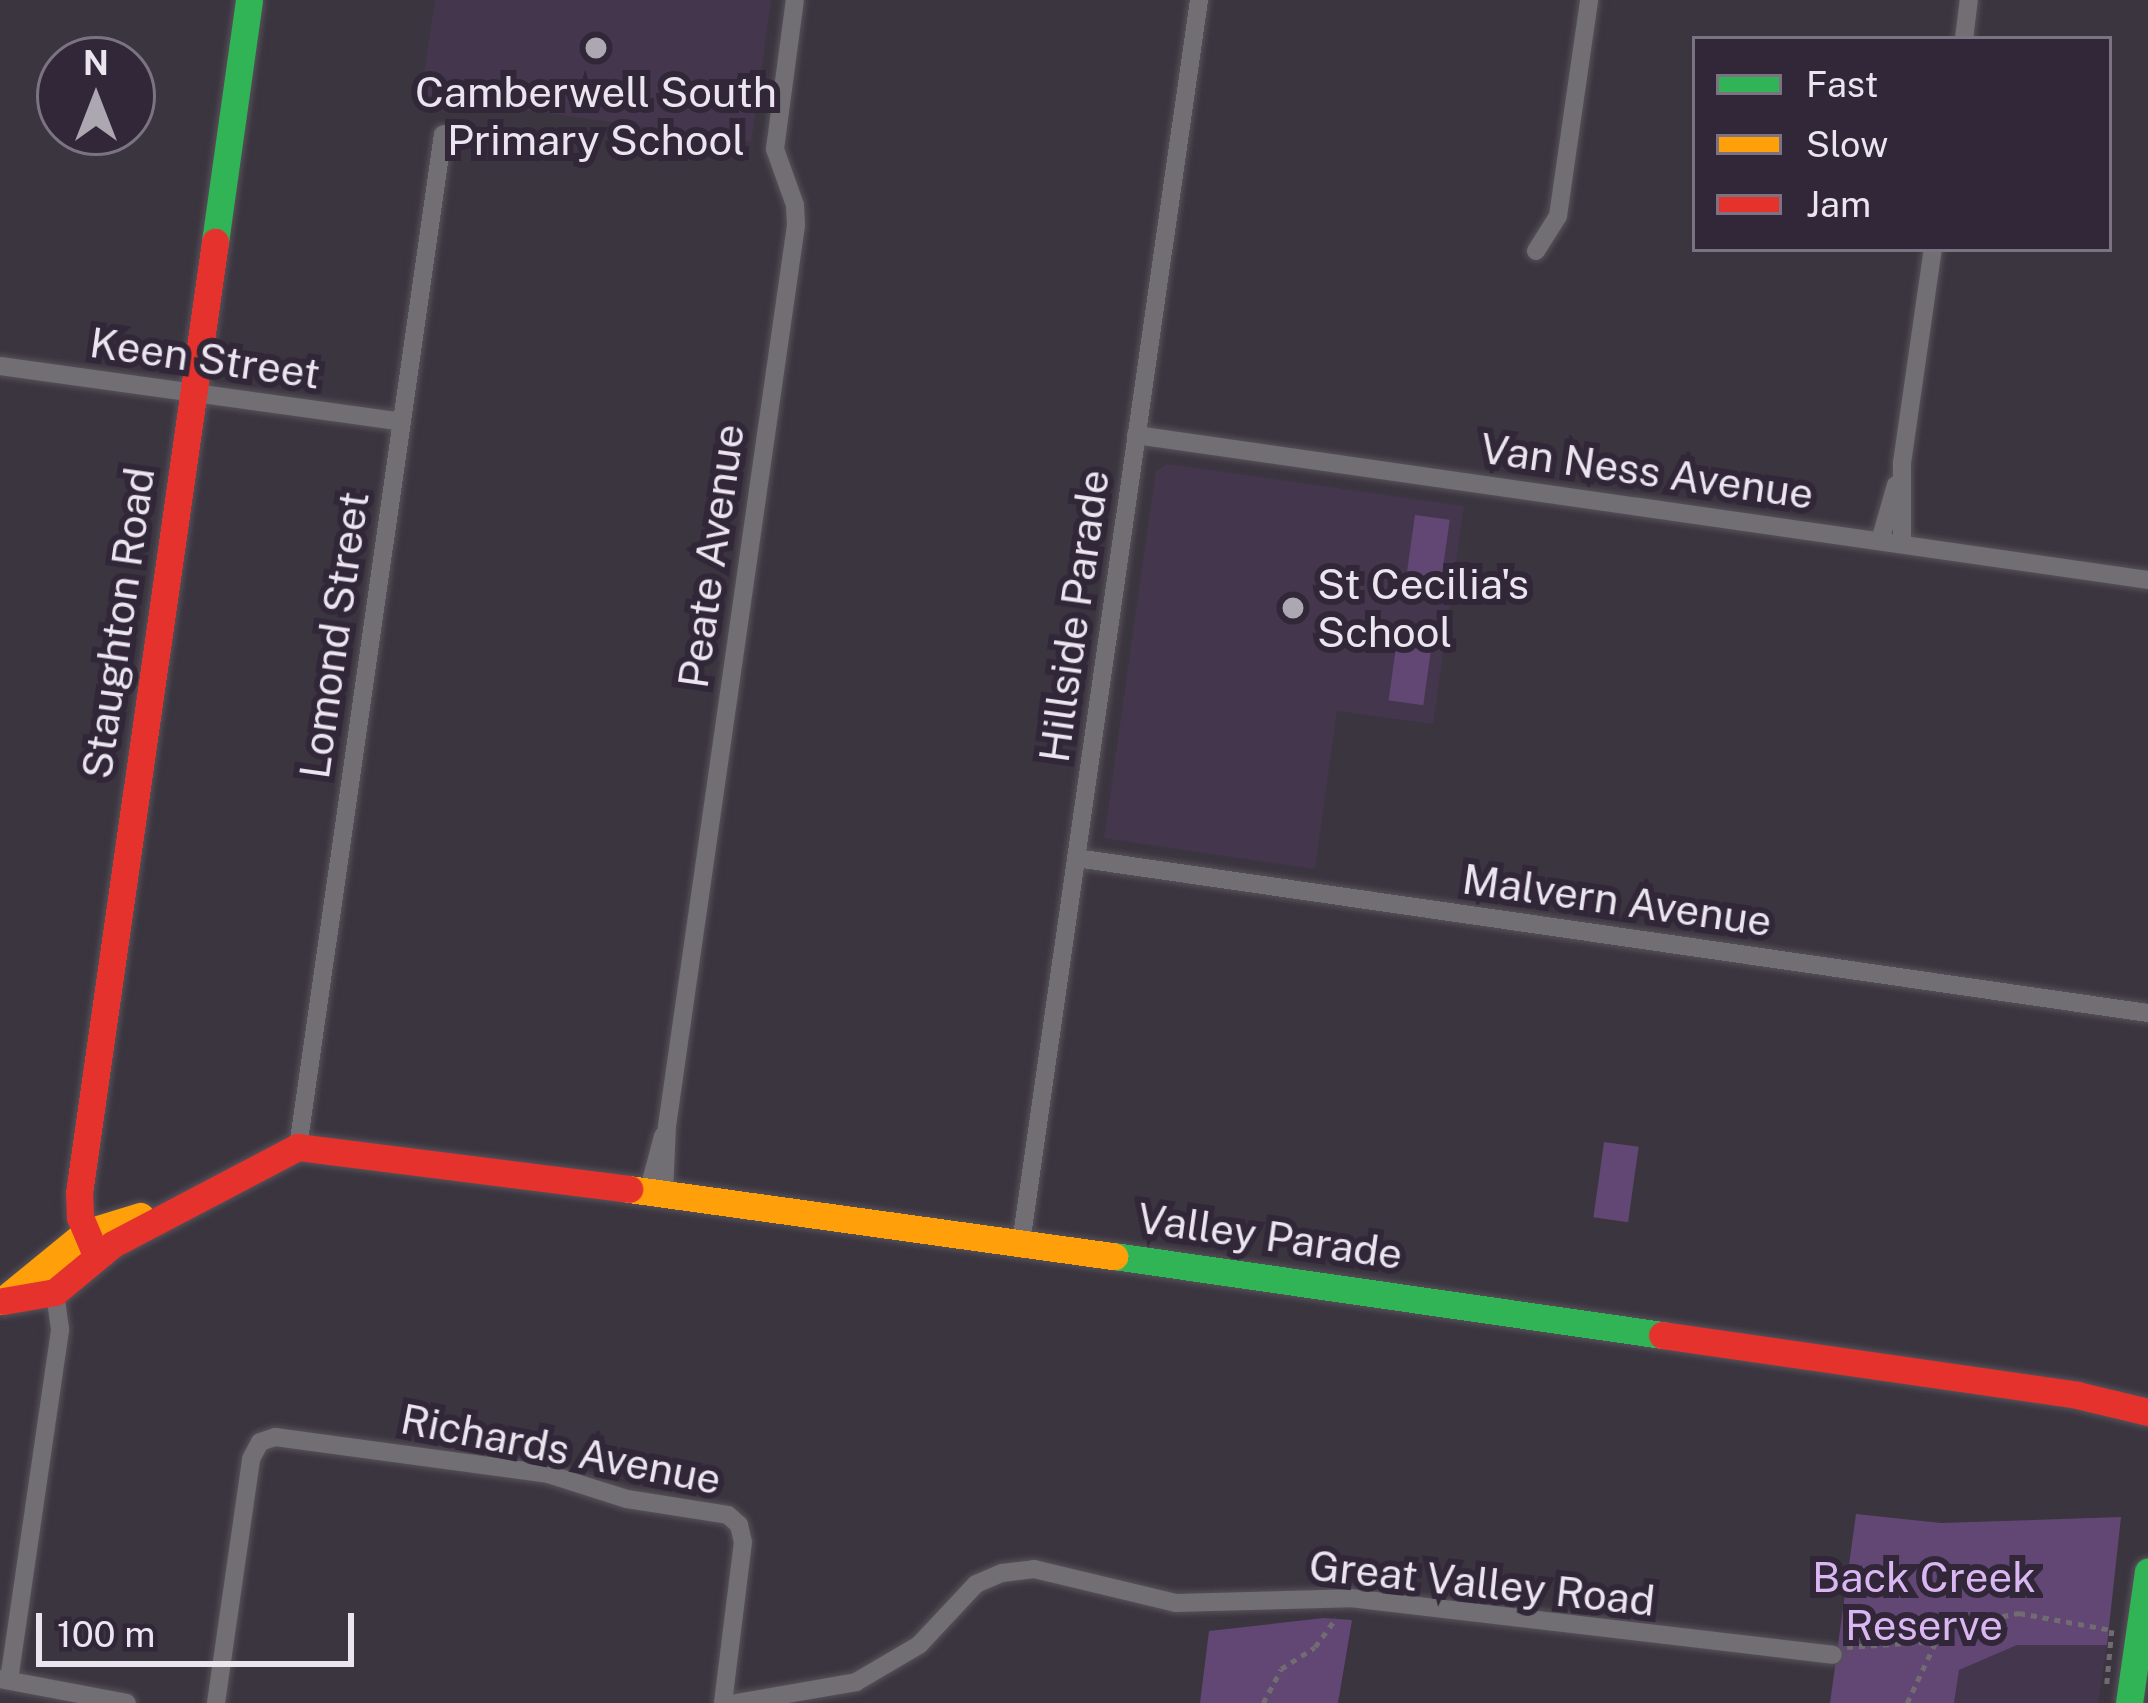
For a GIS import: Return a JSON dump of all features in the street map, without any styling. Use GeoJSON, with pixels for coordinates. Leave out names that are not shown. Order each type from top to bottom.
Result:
{"type":"FeatureCollection","features":[{"type":"Feature","properties":{"kind":"street","name":"Staughton Road"},"geometry":{"type":"LineString","coordinates":[[90,1244],[80,1193],[249,0]]}},
{"type":"Feature","properties":{"kind":"street","name":"Peate Avenue"},"geometry":{"type":"LineString","coordinates":[[656,1190],[796,224],[775,148],[795,0]]}},
{"type":"Feature","properties":{"kind":"street","name":"Hillside Parade"},"geometry":{"type":"LineString","coordinates":[[1021,1243],[1199,0]]}},
{"type":"Feature","properties":{"kind":"street"},"geometry":{"type":"LineString","coordinates":[[1536,251],[1558,216],[1589,0]]}},
{"type":"Feature","properties":{"kind":"street"},"geometry":{"type":"LineString","coordinates":[[1964,36],[1970,0]]}},
{"type":"Feature","properties":{"kind":"street","name":"Lomond Street"},"geometry":{"type":"LineString","coordinates":[[297,1140],[443,134]]}},
{"type":"Feature","properties":{"kind":"street"},"geometry":{"type":"LineString","coordinates":[[1880,541],[1902,464],[1934,252]]}},
{"type":"Feature","properties":{"kind":"street","name":"Keen Street"},"geometry":{"type":"LineString","coordinates":[[0,366],[401,422]]}},
{"type":"Feature","properties":{"kind":"street","name":"Van Ness Avenue"},"geometry":{"type":"LineString","coordinates":[[1136,435],[2148,580]]}},
{"type":"Feature","properties":{"kind":"street"},"geometry":{"type":"LineString","coordinates":[[1902,464],[1902,544]]}},
{"type":"Feature","properties":{"kind":"street","name":"Malvern Avenue"},"geometry":{"type":"LineString","coordinates":[[1076,859],[2148,1012]]}},
{"type":"Feature","properties":{"kind":"street","name":"Valley Parade"},"geometry":{"type":"LineString","coordinates":[[2,1301],[90,1244],[256,1151],[297,1140],[2077,1395],[2148,1412]]}},
{"type":"Feature","properties":{"kind":"street","name":"Valley Parade"},"geometry":{"type":"LineString","coordinates":[[2,1301],[55,1292],[90,1244]]}},
{"type":"Feature","properties":{"kind":"street"},"geometry":{"type":"LineString","coordinates":[[55,1292],[60,1329],[5,1680],[128,1703]]}},
{"type":"Feature","properties":{"kind":"street","name":"Valley Parade"},"geometry":{"type":"LineString","coordinates":[[2077,1395],[2148,1396]]}},
{"type":"Feature","properties":{"kind":"street","name":"Richards Avenue"},"geometry":{"type":"LineString","coordinates":[[216,1703],[251,1459],[260,1442],[287,1437],[548,1474],[627,1499],[728,1515],[739,1525],[743,1542],[723,1703]]}},
{"type":"Feature","properties":{"kind":"street","name":"Great Valley Road"},"geometry":{"type":"LineString","coordinates":[[736,1703],[834,1688],[880,1671],[919,1645],[976,1584],[1002,1573],[1049,1571],[1202,1606],[1350,1598],[1833,1655]]}},
{"type":"Feature","properties":{"kind":"street"},"geometry":{"type":"LineString","coordinates":[[2129,1703],[2148,1571]]}},
{"type":"Feature","properties":{"kind":"path"},"geometry":{"type":"LineString","coordinates":[[1263,1703],[1282,1669],[1315,1647],[1350,1598]]}},
{"type":"Feature","properties":{"kind":"path"},"geometry":{"type":"LineString","coordinates":[[1833,1655],[1850,1647],[1936,1641],[1967,1623],[2019,1612],[2113,1630]]}},
{"type":"Feature","properties":{"kind":"path"},"geometry":{"type":"LineString","coordinates":[[1907,1703],[1936,1641]]}},
{"type":"Feature","properties":{"kind":"shaded area","name":"Camberwell South Primary School"},"geometry":{"type":"Polygon","coordinates":[[[435,0],[771,0],[751,142],[421,95],[435,0]]]}},
{"type":"Feature","properties":{"kind":"shaded area","name":"St Cecilia's School"},"geometry":{"type":"Polygon","coordinates":[[[1167,464],[1464,506],[1433,724],[1337,711],[1315,869],[1104,838],[1156,471],[1167,464]]]}},
{"type":"Feature","properties":{"kind":"shaded area"},"geometry":{"type":"Polygon","coordinates":[[[2017,1645],[2107,1645],[2098,1703],[1954,1703],[1959,1670],[2017,1645]]]}},
{"type":"Feature","properties":{"kind":"green space"},"geometry":{"type":"Polygon","coordinates":[[[1415,515],[1450,520],[1439,595],[1404,590],[1415,515]]]}},
{"type":"Feature","properties":{"kind":"green space"},"geometry":{"type":"Polygon","coordinates":[[[1399,626],[1434,631],[1423,705],[1389,700],[1399,626]]]}},
{"type":"Feature","properties":{"kind":"green space"},"geometry":{"type":"Polygon","coordinates":[[[1604,1142],[1639,1147],[1628,1222],[1593,1217],[1604,1142]]]}},
{"type":"Feature","properties":{"kind":"green space","name":"Back Creek Reserve"},"geometry":{"type":"Polygon","coordinates":[[[1856,1514],[1941,1523],[2121,1517],[2107,1645],[2017,1645],[1959,1670],[1954,1703],[1830,1703],[1856,1514]]]}},
{"type":"Feature","properties":{"kind":"green space"},"geometry":{"type":"Polygon","coordinates":[[[1324,1618],[1352,1620],[1338,1703],[1200,1703],[1209,1631],[1324,1618]]]}},
{"type":"Feature","properties":{"kind":"traffic: fast"},"geometry":{"type":"LineString","coordinates":[[215,242],[249,0]]}},
{"type":"Feature","properties":{"kind":"traffic: fast"},"geometry":{"type":"LineString","coordinates":[[1114,1256],[1662,1335]]}},
{"type":"Feature","properties":{"kind":"traffic: fast"},"geometry":{"type":"LineString","coordinates":[[2129,1703],[2148,1571]]}},
{"type":"Feature","properties":{"kind":"traffic: slow"},"geometry":{"type":"LineString","coordinates":[[629,1189],[1114,1256]]}},
{"type":"Feature","properties":{"kind":"traffic: slow"},"geometry":{"type":"LineString","coordinates":[[2,1301],[85,1233],[140,1216]]}},
{"type":"Feature","properties":{"kind":"traffic: jam"},"geometry":{"type":"LineString","coordinates":[[96,1255],[80,1217],[79,1193],[215,242]]}},
{"type":"Feature","properties":{"kind":"traffic: jam"},"geometry":{"type":"LineString","coordinates":[[3,1301],[55,1292],[113,1244],[298,1147],[629,1189]]}},
{"type":"Feature","properties":{"kind":"traffic: jam"},"geometry":{"type":"LineString","coordinates":[[1662,1335],[2077,1395],[2148,1412]]}},
{"type":"Feature","properties":{"kind":"place","name":"Camberwell South Primary School"},"geometry":{"type":"Point","coordinates":[596,48]}},
{"type":"Feature","properties":{"kind":"place","name":"St Cecilia's School"},"geometry":{"type":"Point","coordinates":[1293,608]}}]}
